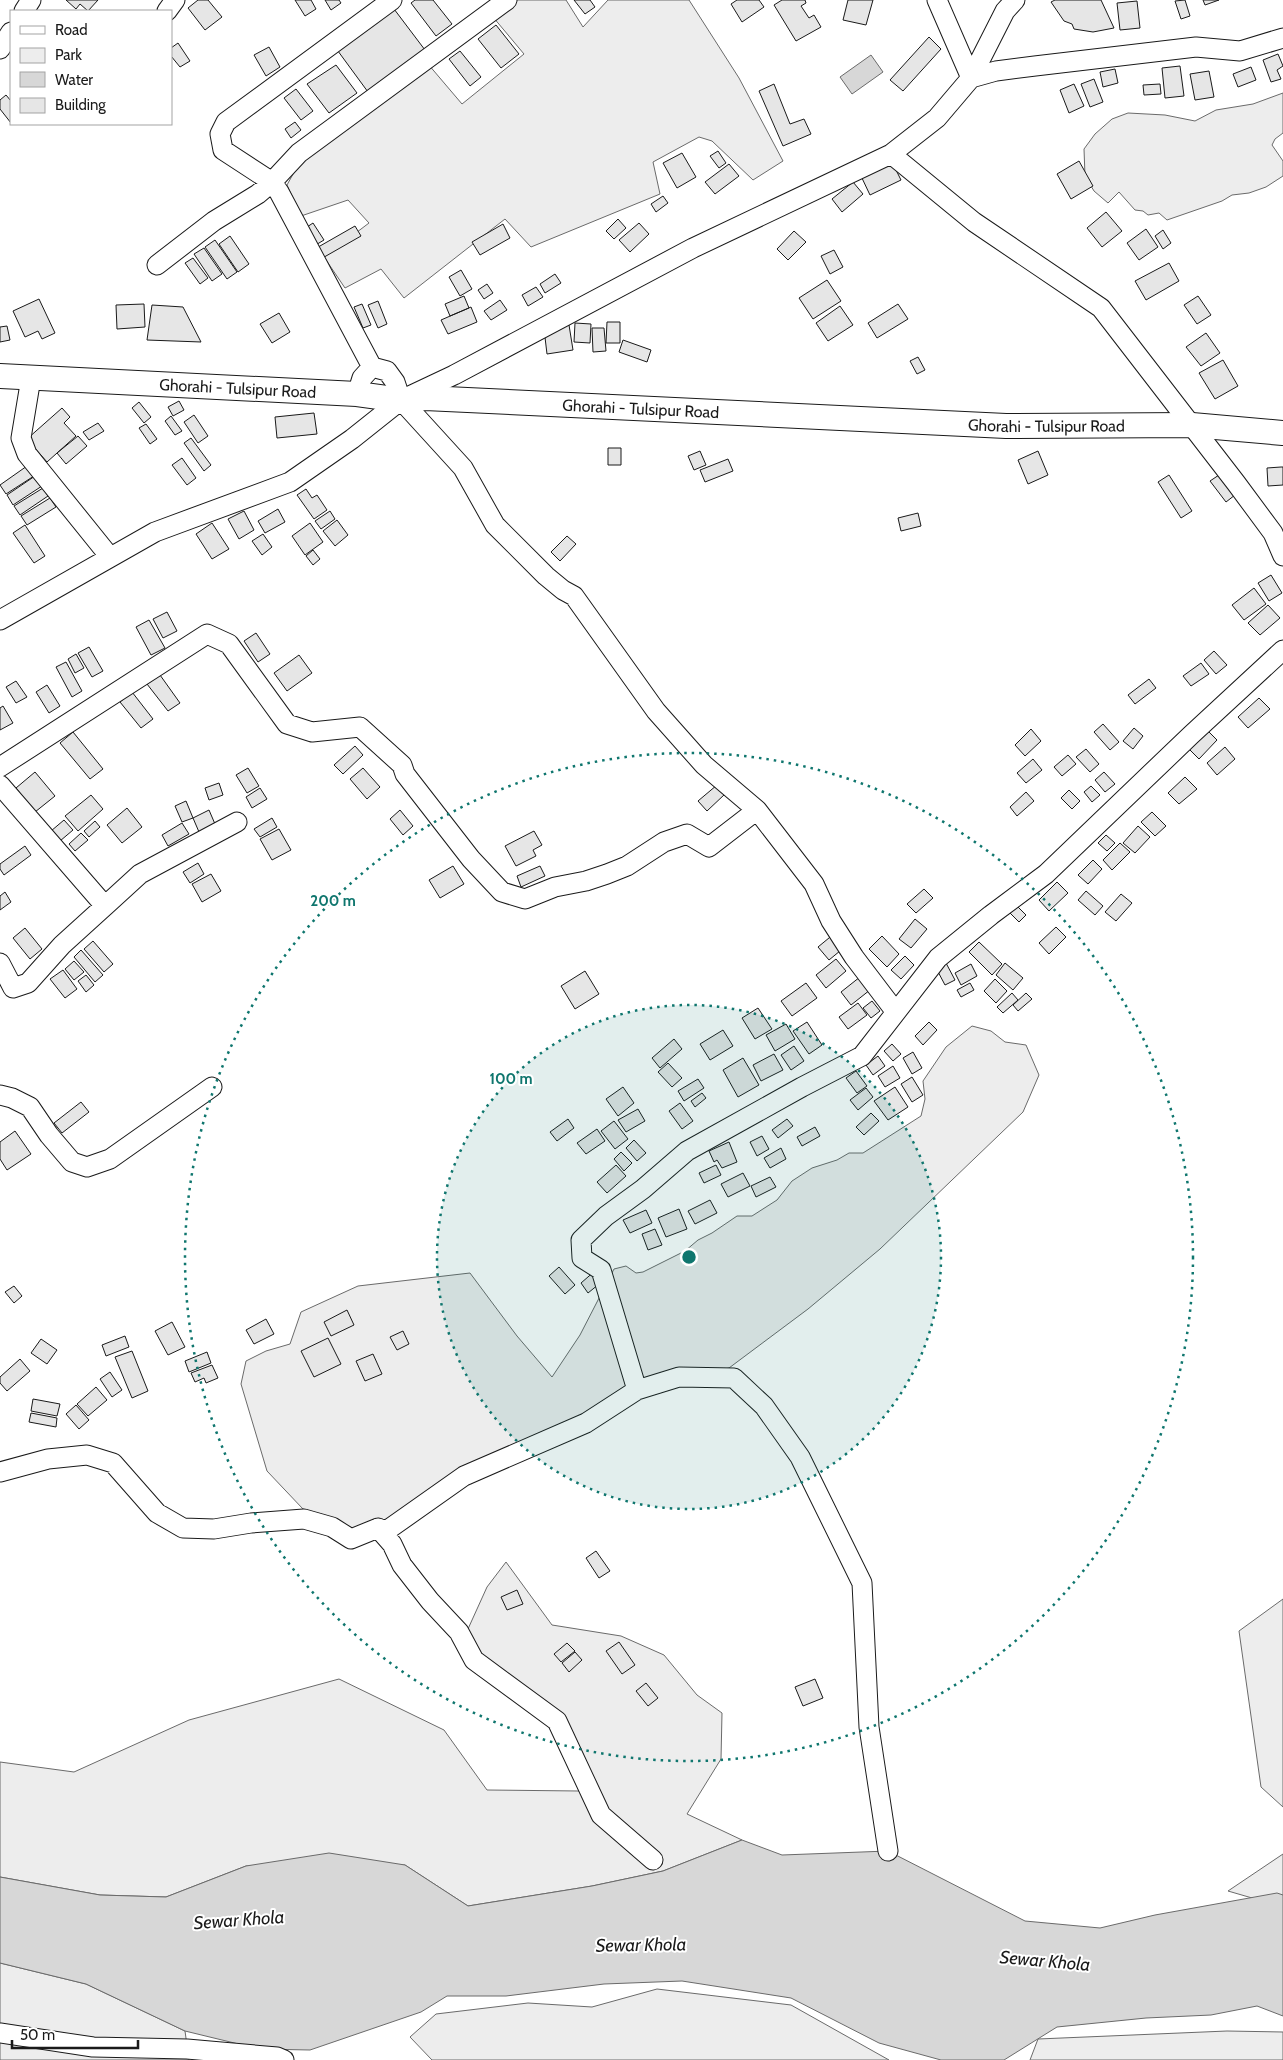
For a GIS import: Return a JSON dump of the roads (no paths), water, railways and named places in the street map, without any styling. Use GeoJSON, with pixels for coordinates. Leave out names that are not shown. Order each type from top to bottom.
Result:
{"type":"FeatureCollection","features":[{"type":"Feature","properties":{"kind":"main road","name":"Ghorahi - Tulsipur Road"},"geometry":{"type":"LineString","coordinates":[[0,376],[357,394],[401,400],[425,398],[1006,426],[1192,425],[1283,433]]}},
{"type":"Feature","properties":{"kind":"street"},"geometry":{"type":"LineString","coordinates":[[392,0],[226,122],[220,134],[223,150],[272,182],[372,367],[387,371],[395,382],[401,400],[464,468],[495,524],[546,576],[562,590],[574,596],[656,711],[704,765],[757,810],[814,884],[831,921],[854,957],[895,1011]]}},
{"type":"Feature","properties":{"kind":"street"},"geometry":{"type":"LineString","coordinates":[[157,265],[214,221],[258,194],[300,153],[507,0]]}},
{"type":"Feature","properties":{"kind":"street"},"geometry":{"type":"LineString","coordinates":[[937,0],[971,78]]}},
{"type":"Feature","properties":{"kind":"street"},"geometry":{"type":"LineString","coordinates":[[0,620],[155,532],[290,482],[352,439],[401,400],[454,375],[693,248],[891,154],[937,118],[971,78],[1005,11],[1015,0]]}},
{"type":"Feature","properties":{"kind":"street"},"geometry":{"type":"LineString","coordinates":[[0,49],[10,34]]}},
{"type":"Feature","properties":{"kind":"street"},"geometry":{"type":"LineString","coordinates":[[971,78],[996,71],[1196,47],[1240,50],[1283,38]]}},
{"type":"Feature","properties":{"kind":"street"},"geometry":{"type":"LineString","coordinates":[[891,154],[974,222],[1101,308],[1273,533],[1283,556]]}},
{"type":"Feature","properties":{"kind":"street"},"geometry":{"type":"LineString","coordinates":[[357,394],[362,378],[372,367]]}},
{"type":"Feature","properties":{"kind":"street"},"geometry":{"type":"LineString","coordinates":[[31,378],[21,438],[27,454],[110,557]]}},
{"type":"Feature","properties":{"kind":"street"},"geometry":{"type":"LineString","coordinates":[[0,767],[207,634],[229,644],[287,724],[312,732],[360,727],[402,765],[404,774],[471,859],[502,892],[525,899],[555,887],[586,881],[628,866],[664,842],[687,834],[709,847],[757,810]]}},
{"type":"Feature","properties":{"kind":"street"},"geometry":{"type":"LineString","coordinates":[[636,1390],[601,1270],[582,1258],[581,1240],[606,1216],[643,1189],[687,1151],[862,1056],[938,958],[1046,874],[1283,650]]}},
{"type":"Feature","properties":{"kind":"street"},"geometry":{"type":"LineString","coordinates":[[0,785],[105,906]]}},
{"type":"Feature","properties":{"kind":"street"},"geometry":{"type":"LineString","coordinates":[[0,963],[13,988],[28,983],[62,945],[140,874],[237,822]]}},
{"type":"Feature","properties":{"kind":"street"},"geometry":{"type":"LineString","coordinates":[[0,1095],[12,1098],[30,1107],[49,1135],[72,1162],[87,1167],[110,1159],[212,1087]]}},
{"type":"Feature","properties":{"kind":"street"},"geometry":{"type":"LineString","coordinates":[[0,1472],[48,1459],[87,1456],[113,1463],[157,1513],[183,1528],[214,1529],[251,1523],[304,1519],[332,1527],[351,1539],[378,1528],[386,1531],[464,1476],[586,1423],[636,1390],[679,1377],[734,1378],[764,1406],[800,1457],[862,1583],[869,1727],[888,1852]]}},
{"type":"Feature","properties":{"kind":"street"},"geometry":{"type":"LineString","coordinates":[[378,1528],[392,1544],[402,1565],[430,1601],[459,1632],[474,1660],[556,1722],[601,1815],[653,1860]]}},
{"type":"Feature","properties":{"kind":"street"},"geometry":{"type":"LineString","coordinates":[[0,2033],[92,2047],[187,2049],[277,2057],[284,2060]]}},
{"type":"Feature","properties":{"kind":"water"},"geometry":{"type":"Polygon","coordinates":[[[871,55],[883,72],[852,94],[840,77],[871,55]]]}},
{"type":"Feature","properties":{"kind":"water","name":"Sewar Khola"},"geometry":{"type":"Polygon","coordinates":[[[742,1840],[782,1855],[888,1851],[1025,1921],[1100,1928],[1155,1915],[1277,1893],[1283,1895],[1283,2016],[1257,2006],[1211,2015],[1146,2018],[1057,2027],[1004,2060],[941,2060],[879,2043],[791,1998],[682,1981],[604,1984],[506,1996],[447,1996],[421,2012],[310,2050],[259,2049],[185,2031],[86,1984],[0,1963],[0,1877],[100,1895],[166,1897],[246,1866],[329,1853],[405,1865],[468,1906],[592,1886],[663,1871],[742,1840]]]}}]}
